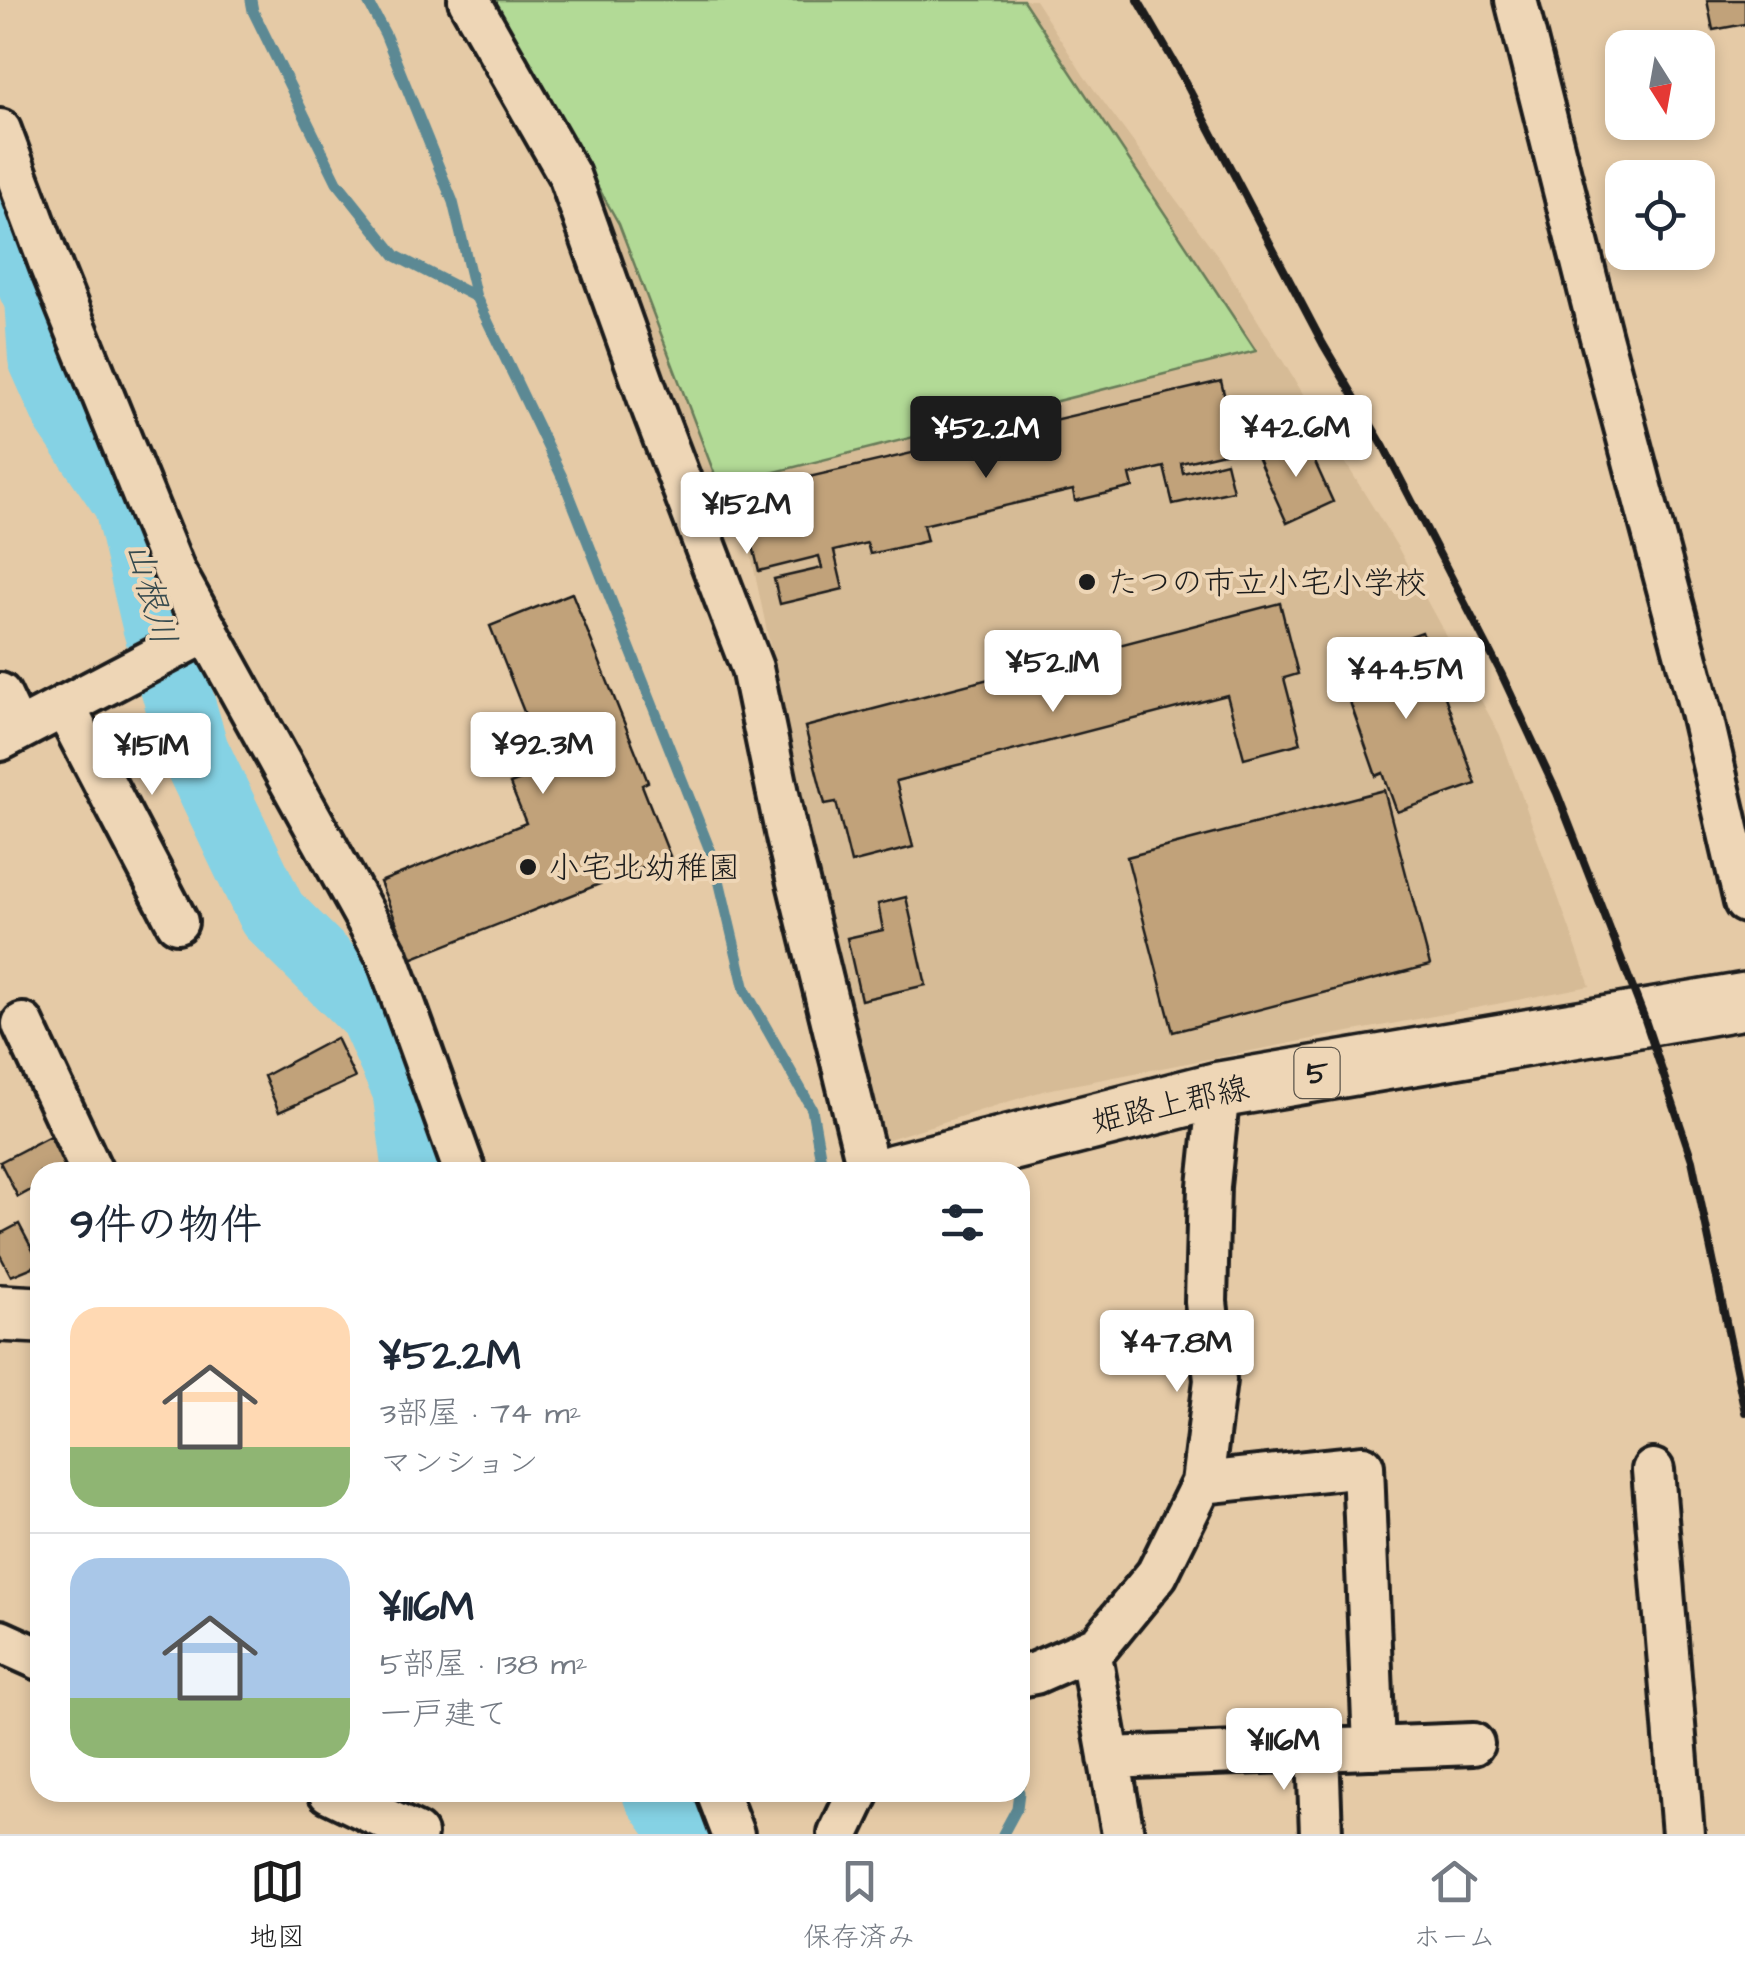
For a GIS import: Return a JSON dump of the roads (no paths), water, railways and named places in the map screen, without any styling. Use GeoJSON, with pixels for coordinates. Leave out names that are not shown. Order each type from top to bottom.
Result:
{"type":"FeatureCollection","features":[{"type":"Feature","properties":{"kind":"main road","name":"姫路上郡線"},"geometry":{"type":"LineString","coordinates":[[934,1162],[1219,1090],[1745,1001]]}},
{"type":"Feature","properties":{"kind":"main road"},"geometry":{"type":"LineString","coordinates":[[0,1314],[30,1315]]}},
{"type":"Feature","properties":{"kind":"street"},"geometry":{"type":"LineString","coordinates":[[468,0],[569,175],[752,668],[787,837],[867,1162]]}},
{"type":"Feature","properties":{"kind":"street"},"geometry":{"type":"LineString","coordinates":[[1516,0],[1701,712],[1745,902]]}},
{"type":"Feature","properties":{"kind":"street"},"geometry":{"type":"LineString","coordinates":[[0,130],[174,571],[388,956],[461,1162]]}},
{"type":"Feature","properties":{"kind":"street"},"geometry":{"type":"LineString","coordinates":[[0,694],[9,735],[208,631]]}},
{"type":"Feature","properties":{"kind":"street"},"geometry":{"type":"LineString","coordinates":[[64,706],[177,922]]}},
{"type":"Feature","properties":{"kind":"street"},"geometry":{"type":"LineString","coordinates":[[23,1024],[87,1162]]}},
{"type":"Feature","properties":{"kind":"street"},"geometry":{"type":"LineString","coordinates":[[1030,1673],[1099,1646],[1157,1574],[1202,1483],[1214,1380],[1206,1302],[1209,1186],[1219,1090]]}},
{"type":"Feature","properties":{"kind":"street"},"geometry":{"type":"LineString","coordinates":[[1202,1483],[1363,1466],[1374,1748]]}},
{"type":"Feature","properties":{"kind":"street"},"geometry":{"type":"LineString","coordinates":[[1653,1470],[1683,1834]]}},
{"type":"Feature","properties":{"kind":"street"},"geometry":{"type":"LineString","coordinates":[[0,1641],[30,1654]]}},
{"type":"Feature","properties":{"kind":"street"},"geometry":{"type":"LineString","coordinates":[[1090,1650],[1123,1834]]}},
{"type":"Feature","properties":{"kind":"street"},"geometry":{"type":"LineString","coordinates":[[1109,1758],[1473,1744]]}},
{"type":"Feature","properties":{"kind":"street"},"geometry":{"type":"LineString","coordinates":[[1318,1750],[1321,1834]]}},
{"type":"Feature","properties":{"kind":"street"},"geometry":{"type":"LineString","coordinates":[[349,1802],[416,1834]]}},
{"type":"Feature","properties":{"kind":"street"},"geometry":{"type":"LineString","coordinates":[[721,1802],[733,1834]]}},
{"type":"Feature","properties":{"kind":"street"},"geometry":{"type":"LineString","coordinates":[[839,1834],[854,1802]]}},
{"type":"Feature","properties":{"kind":"waterway"},"geometry":{"type":"LineString","coordinates":[[251,0],[337,182],[396,256],[476,297]]}},
{"type":"Feature","properties":{"kind":"waterway"},"geometry":{"type":"LineString","coordinates":[[367,0],[385,34],[453,202],[476,297],[563,479],[715,863],[745,990],[812,1109],[821,1162]]}},
{"type":"Feature","properties":{"kind":"waterway","name":"山根川"},"geometry":{"type":"LineString","coordinates":[[0,216],[39,299],[43,358],[67,412],[128,502],[157,625],[194,751],[272,914],[373,1014],[407,1089],[417,1162]]}},
{"type":"Feature","properties":{"kind":"waterway","name":"山根川"},"geometry":{"type":"LineString","coordinates":[[664,1802],[687,1834]]}},
{"type":"Feature","properties":{"kind":"waterway"},"geometry":{"type":"LineString","coordinates":[[1003,1834],[1018,1802]]}},
{"type":"Feature","properties":{"kind":"railway"},"geometry":{"type":"LineString","coordinates":[[1138,0],[1323,344],[1384,447],[1501,673],[1557,793],[1644,1017],[1692,1160],[1745,1412]]}},
{"type":"Feature","properties":{"kind":"place","name":"たつの市立小宅小学校"},"geometry":{"type":"Point","coordinates":[1087,582]}},
{"type":"Feature","properties":{"kind":"place","name":"小宅北幼稚園"},"geometry":{"type":"Point","coordinates":[528,867]}}]}
